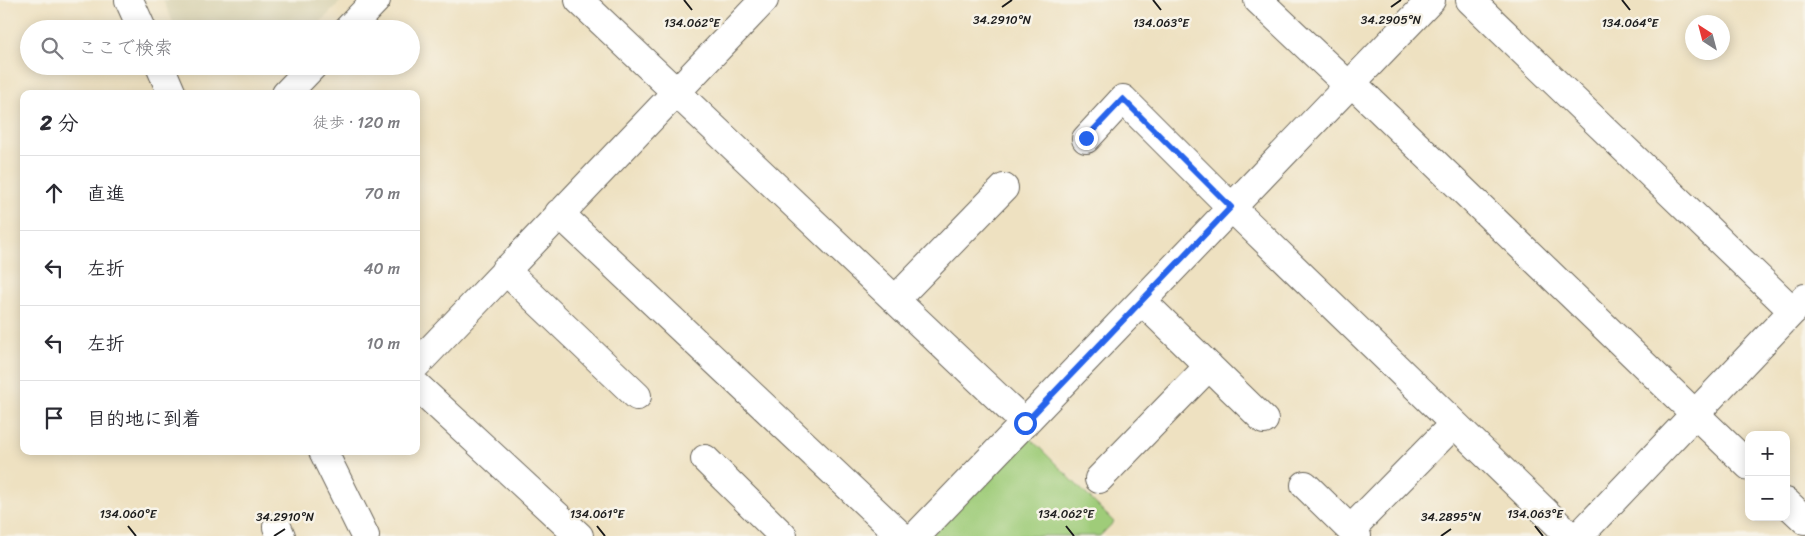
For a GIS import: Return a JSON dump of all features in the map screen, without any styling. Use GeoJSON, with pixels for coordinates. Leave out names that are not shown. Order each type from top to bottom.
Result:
{"type":"FeatureCollection","features":[{"type":"Feature","properties":{"kind":"street"},"geometry":{"type":"LineString","coordinates":[[129,0],[138,20]]}},
{"type":"Feature","properties":{"kind":"street"},"geometry":{"type":"LineString","coordinates":[[357,20],[376,0]]}},
{"type":"Feature","properties":{"kind":"street"},"geometry":{"type":"LineString","coordinates":[[579,0],[1025,423]]}},
{"type":"Feature","properties":{"kind":"street"},"geometry":{"type":"LineString","coordinates":[[420,361],[764,0]]}},
{"type":"Feature","properties":{"kind":"street"},"geometry":{"type":"LineString","coordinates":[[1258,0],[1350,84],[1745,462]]}},
{"type":"Feature","properties":{"kind":"street"},"geometry":{"type":"LineString","coordinates":[[916,536],[1431,0]]}},
{"type":"Feature","properties":{"kind":"street"},"geometry":{"type":"LineString","coordinates":[[1470,0],[1799,305],[1579,536]]}},
{"type":"Feature","properties":{"kind":"street"},"geometry":{"type":"LineString","coordinates":[[164,75],[170,90]]}},
{"type":"Feature","properties":{"kind":"street"},"geometry":{"type":"LineString","coordinates":[[290,90],[304,75]]}},
{"type":"Feature","properties":{"kind":"street"},"geometry":{"type":"LineString","coordinates":[[1086,138],[1123,99],[1231,207],[1570,536]]}},
{"type":"Feature","properties":{"kind":"street"},"geometry":{"type":"LineString","coordinates":[[896,299],[1004,188]]}},
{"type":"Feature","properties":{"kind":"street"},"geometry":{"type":"LineString","coordinates":[[559,213],[901,536]]}},
{"type":"Feature","properties":{"kind":"street"},"geometry":{"type":"LineString","coordinates":[[505,270],[637,396]]}},
{"type":"Feature","properties":{"kind":"street"},"geometry":{"type":"LineString","coordinates":[[1142,300],[1264,420]]}},
{"type":"Feature","properties":{"kind":"street"},"geometry":{"type":"LineString","coordinates":[[1099,478],[1209,366]]}},
{"type":"Feature","properties":{"kind":"street"},"geometry":{"type":"LineString","coordinates":[[420,389],[579,536]]}},
{"type":"Feature","properties":{"kind":"street"},"geometry":{"type":"LineString","coordinates":[[1305,485],[1354,533],[1454,424]]}},
{"type":"Feature","properties":{"kind":"street"},"geometry":{"type":"LineString","coordinates":[[328,455],[365,536]]}},
{"type":"Feature","properties":{"kind":"street"},"geometry":{"type":"LineString","coordinates":[[705,459],[783,536]]}},
{"type":"Feature","properties":{"kind":"street"},"geometry":{"type":"LineString","coordinates":[[1790,506],[1805,520]]}},
{"type":"Feature","properties":{"kind":"shaded area"},"geometry":{"type":"Polygon","coordinates":[[[163,0],[342,0],[323,20],[172,20],[163,0]]]}},
{"type":"Feature","properties":{"kind":"green space"},"geometry":{"type":"Polygon","coordinates":[[[1028,436],[1114,522],[1100,536],[931,536],[1028,436]]]}},
{"type":"Feature","properties":{"kind":"route"},"geometry":{"type":"LineString","coordinates":[[1025,423],[1231,207],[1123,99],[1086,138]]}}]}
